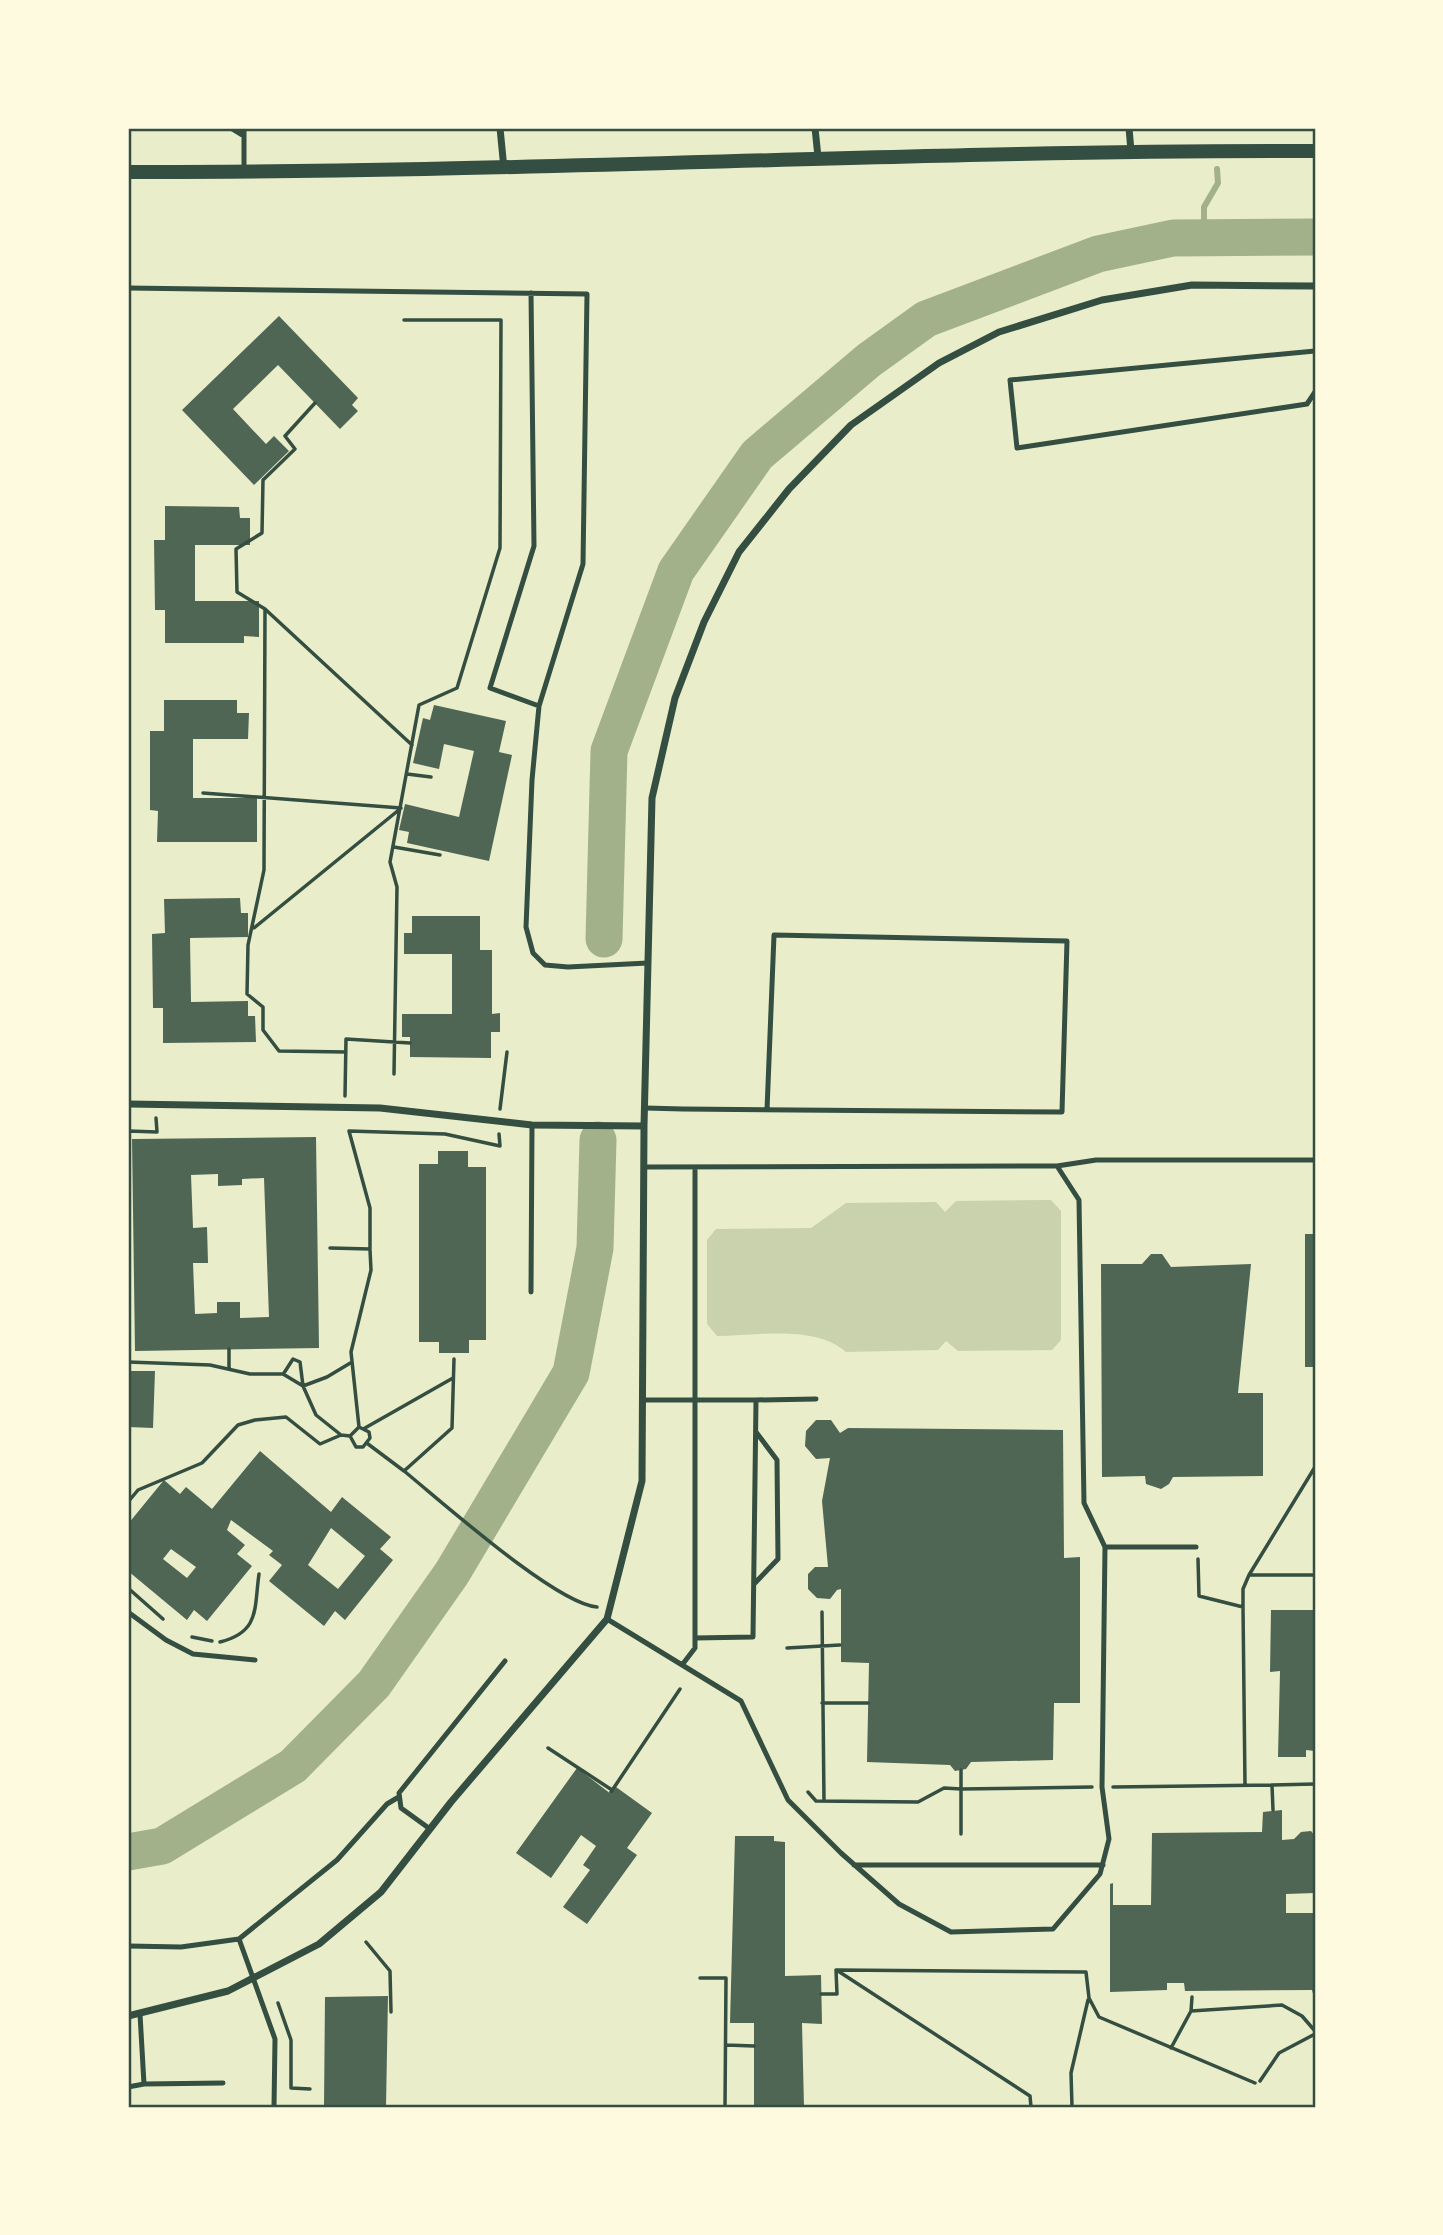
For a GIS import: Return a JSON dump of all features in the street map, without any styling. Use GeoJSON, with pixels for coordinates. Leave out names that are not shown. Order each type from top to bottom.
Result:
{"type":"FeatureCollection","features":[{"type":"Feature","properties":{"kind":"main road"},"geometry":{"type":"LineString","coordinates":[[128,172],[505,169],[818,157],[1131,151],[1315,151]]}},
{"type":"Feature","properties":{"kind":"street"},"geometry":{"type":"LineString","coordinates":[[500,128],[505,169]]}},
{"type":"Feature","properties":{"kind":"street"},"geometry":{"type":"LineString","coordinates":[[815,128],[818,157]]}},
{"type":"Feature","properties":{"kind":"street"},"geometry":{"type":"LineString","coordinates":[[1129,128],[1131,151]]}},
{"type":"Feature","properties":{"kind":"street"},"geometry":{"type":"LineString","coordinates":[[128,2016],[228,1992],[319,1944],[370,1901],[607,1619],[642,1481],[644,1126],[652,799],[675,698],[694,647],[739,552],[789,489],[851,425],[939,363],[999,332],[1102,300],[1192,285],[1315,286]]}},
{"type":"Feature","properties":{"kind":"street"},"geometry":{"type":"LineString","coordinates":[[128,1104],[380,1108],[532,1125],[644,1126]]}},
{"type":"Feature","properties":{"kind":"lane"},"geometry":{"type":"LineString","coordinates":[[231,128],[244,136]]}},
{"type":"Feature","properties":{"kind":"lane"},"geometry":{"type":"LineString","coordinates":[[244,128],[244,172]]}},
{"type":"Feature","properties":{"kind":"lane"},"geometry":{"type":"LineString","coordinates":[[128,288],[587,294],[583,564],[539,706],[532,780],[526,927],[533,953],[545,965],[568,967],[648,963]]}},
{"type":"Feature","properties":{"kind":"lane"},"geometry":{"type":"LineString","coordinates":[[531,293],[534,546],[490,688],[539,706]]}},
{"type":"Feature","properties":{"kind":"lane"},"geometry":{"type":"LineString","coordinates":[[1315,351],[1010,380],[1017,448],[1307,404],[1315,392]]}},
{"type":"Feature","properties":{"kind":"lane"},"geometry":{"type":"LineString","coordinates":[[645,1108],[766,1110],[1062,1112],[1067,941],[774,935],[766,1110]]}},
{"type":"Feature","properties":{"kind":"lane"},"geometry":{"type":"LineString","coordinates":[[531,1292],[532,1125]]}},
{"type":"Feature","properties":{"kind":"lane"},"geometry":{"type":"LineString","coordinates":[[644,1167],[1057,1166],[1096,1160],[1315,1160]]}},
{"type":"Feature","properties":{"kind":"lane"},"geometry":{"type":"LineString","coordinates":[[607,1619],[741,1702],[788,1800],[899,1904],[951,1932],[1053,1929],[1100,1874],[1109,1839],[1102,1787],[1105,1547],[1084,1503],[1079,1200],[1057,1166]]}},
{"type":"Feature","properties":{"kind":"lane"},"geometry":{"type":"LineString","coordinates":[[682,1665],[695,1648],[695,1167]]}},
{"type":"Feature","properties":{"kind":"lane"},"geometry":{"type":"LineString","coordinates":[[643,1400],[816,1399]]}},
{"type":"Feature","properties":{"kind":"lane"},"geometry":{"type":"LineString","coordinates":[[695,1637],[753,1637],[756,1400]]}},
{"type":"Feature","properties":{"kind":"lane"},"geometry":{"type":"LineString","coordinates":[[754,1584],[778,1559],[777,1460],[756,1431]]}},
{"type":"Feature","properties":{"kind":"lane"},"geometry":{"type":"LineString","coordinates":[[1105,1547],[1196,1547]]}},
{"type":"Feature","properties":{"kind":"lane"},"geometry":{"type":"LineString","coordinates":[[128,1612],[166,1640],[192,1654],[255,1660]]}},
{"type":"Feature","properties":{"kind":"lane"},"geometry":{"type":"LineString","coordinates":[[128,1946],[181,1947],[239,1939],[337,1860],[387,1804],[397,1798],[505,1661]]}},
{"type":"Feature","properties":{"kind":"lane"},"geometry":{"type":"LineString","coordinates":[[397,1798],[401,1808],[430,1829]]}},
{"type":"Feature","properties":{"kind":"lane"},"geometry":{"type":"LineString","coordinates":[[854,1864],[1103,1864]]}},
{"type":"Feature","properties":{"kind":"lane"},"geometry":{"type":"LineString","coordinates":[[239,1939],[275,2039],[274,2107]]}},
{"type":"Feature","properties":{"kind":"lane"},"geometry":{"type":"LineString","coordinates":[[140,2014],[144,2084]]}},
{"type":"Feature","properties":{"kind":"lane"},"geometry":{"type":"LineString","coordinates":[[128,2087],[144,2084],[223,2083]]}},
{"type":"Feature","properties":{"kind":"path"},"geometry":{"type":"LineString","coordinates":[[394,1074],[397,887],[390,862],[419,705],[457,688],[500,548],[501,320],[404,320]]}},
{"type":"Feature","properties":{"kind":"path"},"geometry":{"type":"LineString","coordinates":[[315,403],[285,436],[295,449],[263,480],[262,533],[236,549],[237,592],[265,609],[412,745]]}},
{"type":"Feature","properties":{"kind":"path"},"geometry":{"type":"LineString","coordinates":[[265,609],[262,796],[264,870],[248,945],[247,994],[263,1007],[263,1030],[279,1052],[346,1052]]}},
{"type":"Feature","properties":{"kind":"path"},"geometry":{"type":"LineString","coordinates":[[407,774],[431,777]]}},
{"type":"Feature","properties":{"kind":"path"},"geometry":{"type":"LineString","coordinates":[[203,793],[401,808]]}},
{"type":"Feature","properties":{"kind":"path"},"geometry":{"type":"LineString","coordinates":[[253,928],[401,808]]}},
{"type":"Feature","properties":{"kind":"path"},"geometry":{"type":"LineString","coordinates":[[394,847],[440,855]]}},
{"type":"Feature","properties":{"kind":"path"},"geometry":{"type":"LineString","coordinates":[[345,1098],[346,1039],[410,1043]]}},
{"type":"Feature","properties":{"kind":"path"},"geometry":{"type":"LineString","coordinates":[[128,1134],[129,1130],[140,1129],[157,1132],[156,1118]]}},
{"type":"Feature","properties":{"kind":"path"},"geometry":{"type":"LineString","coordinates":[[349,1130],[370,1208],[372,1270],[351,1352],[359,1427]]}},
{"type":"Feature","properties":{"kind":"path"},"geometry":{"type":"LineString","coordinates":[[330,1248],[370,1249]]}},
{"type":"Feature","properties":{"kind":"path"},"geometry":{"type":"LineString","coordinates":[[229,1349],[229,1369]]}},
{"type":"Feature","properties":{"kind":"path"},"geometry":{"type":"LineString","coordinates":[[283,1374],[293,1359],[300,1362],[303,1385],[316,1415],[341,1435]]}},
{"type":"Feature","properties":{"kind":"path"},"geometry":{"type":"LineString","coordinates":[[404,1471],[452,1428],[454,1359]]}},
{"type":"Feature","properties":{"kind":"path"},"geometry":{"type":"LineString","coordinates":[[128,1362],[210,1365],[250,1374],[283,1374],[303,1385],[327,1377],[352,1362]]}},
{"type":"Feature","properties":{"kind":"path"},"geometry":{"type":"LineString","coordinates":[[365,1428],[453,1378]]}},
{"type":"Feature","properties":{"kind":"path"},"geometry":{"type":"LineString","coordinates":[[128,1502],[138,1490],[202,1463],[238,1426],[255,1420],[286,1417],[320,1444],[341,1435],[349,1436],[359,1427]]}},
{"type":"Feature","properties":{"kind":"path"},"geometry":{"type":"LineString","coordinates":[[359,1427],[369,1432],[368,1444]]}},
{"type":"Feature","properties":{"kind":"path"},"geometry":{"type":"LineString","coordinates":[[349,1436],[356,1447],[368,1444]]}},
{"type":"Feature","properties":{"kind":"path"},"geometry":{"type":"LineString","coordinates":[[368,1444],[557,1591],[587,1606],[610,1607]]}},
{"type":"Feature","properties":{"kind":"path"},"geometry":{"type":"LineString","coordinates":[[1245,1785],[1243,1589],[1315,1466]]}},
{"type":"Feature","properties":{"kind":"path"},"geometry":{"type":"LineString","coordinates":[[1196,1547],[1199,1596],[1243,1607]]}},
{"type":"Feature","properties":{"kind":"path"},"geometry":{"type":"LineString","coordinates":[[180,1635],[219,1642],[240,1637],[252,1623],[259,1574]]}},
{"type":"Feature","properties":{"kind":"path"},"geometry":{"type":"LineString","coordinates":[[1249,1575],[1315,1575]]}},
{"type":"Feature","properties":{"kind":"path"},"geometry":{"type":"LineString","coordinates":[[128,1588],[172,1627]]}},
{"type":"Feature","properties":{"kind":"path"},"geometry":{"type":"LineString","coordinates":[[822,1612],[824,1801]]}},
{"type":"Feature","properties":{"kind":"path"},"geometry":{"type":"LineString","coordinates":[[787,1648],[839,1645]]}},
{"type":"Feature","properties":{"kind":"path"},"geometry":{"type":"LineString","coordinates":[[548,1748],[611,1791],[680,1689]]}},
{"type":"Feature","properties":{"kind":"path"},"geometry":{"type":"LineString","coordinates":[[822,1703],[868,1703]]}},
{"type":"Feature","properties":{"kind":"path"},"geometry":{"type":"LineString","coordinates":[[808,1792],[813,1800],[824,1801],[918,1802],[944,1788],[961,1789],[961,1770]]}},
{"type":"Feature","properties":{"kind":"path"},"geometry":{"type":"LineString","coordinates":[[1272,1785],[1315,1784]]}},
{"type":"Feature","properties":{"kind":"path"},"geometry":{"type":"LineString","coordinates":[[366,1942],[390,1971],[391,2012]]}},
{"type":"Feature","properties":{"kind":"path"},"geometry":{"type":"LineString","coordinates":[[821,1994],[837,1994],[836,1970]]}},
{"type":"Feature","properties":{"kind":"path"},"geometry":{"type":"LineString","coordinates":[[836,1970],[1086,1972],[1089,1998],[1071,2073],[1072,2107]]}},
{"type":"Feature","properties":{"kind":"path"},"geometry":{"type":"LineString","coordinates":[[836,1970],[1030,2096],[1031,2107]]}},
{"type":"Feature","properties":{"kind":"path"},"geometry":{"type":"LineString","coordinates":[[699,1978],[726,1978],[725,2107]]}},
{"type":"Feature","properties":{"kind":"path"},"geometry":{"type":"LineString","coordinates":[[1171,2048],[1191,2011],[1192,1997]]}},
{"type":"Feature","properties":{"kind":"path"},"geometry":{"type":"LineString","coordinates":[[1089,1998],[1099,2017],[1255,2083]]}},
{"type":"Feature","properties":{"kind":"path"},"geometry":{"type":"LineString","coordinates":[[1191,2011],[1282,2005],[1302,2016],[1315,2032],[1279,2053],[1260,2081]]}},
{"type":"Feature","properties":{"kind":"path"},"geometry":{"type":"LineString","coordinates":[[726,2045],[754,2046]]}},
{"type":"Feature","properties":{"kind":"green space"},"geometry":{"type":"Polygon","coordinates":[[[1051,1200],[1061,1211],[1061,1340],[1052,1350],[958,1351],[946,1341],[938,1350],[846,1352],[833,1343],[802,1335],[717,1336],[707,1324],[707,1240],[716,1229],[811,1228],[846,1203],[936,1202],[945,1212],[956,1201],[1051,1200]]]}},
{"type":"Feature","properties":{"kind":"building"},"geometry":{"type":"Polygon","coordinates":[[[279,316],[358,398],[352,405],[358,411],[340,429],[278,365],[233,409],[266,444],[274,436],[289,451],[254,485],[182,410],[279,316]]]}},
{"type":"Feature","properties":{"kind":"building"},"geometry":{"type":"Polygon","coordinates":[[[165,506],[239,507],[240,518],[250,518],[250,545],[195,545],[195,601],[259,601],[259,637],[244,636],[244,643],[165,643],[165,610],[155,610],[154,540],[165,540],[165,506]]]}},
{"type":"Feature","properties":{"kind":"building"},"geometry":{"type":"Polygon","coordinates":[[[164,700],[237,700],[237,713],[249,713],[248,739],[193,739],[193,798],[257,798],[257,842],[157,842],[158,811],[150,810],[150,731],[164,731],[164,700]]]}},
{"type":"Feature","properties":{"kind":"building"},"geometry":{"type":"Polygon","coordinates":[[[434,705],[506,721],[499,752],[512,755],[489,861],[407,843],[409,832],[399,830],[405,804],[459,817],[474,751],[444,744],[439,769],[413,763],[423,718],[430,720],[434,705]]]}},
{"type":"Feature","properties":{"kind":"building"},"geometry":{"type":"Polygon","coordinates":[[[240,898],[241,913],[248,913],[248,937],[190,938],[191,1002],[248,1001],[248,1016],[255,1016],[256,1042],[163,1043],[163,1008],[153,1008],[152,934],[165,933],[164,899],[240,898]]]}},
{"type":"Feature","properties":{"kind":"building"},"geometry":{"type":"Polygon","coordinates":[[[412,916],[480,916],[480,950],[492,950],[492,1014],[500,1013],[500,1032],[491,1032],[491,1058],[410,1057],[410,1037],[402,1037],[402,1014],[452,1014],[452,954],[404,954],[404,933],[412,933],[412,916]]]}},
{"type":"Feature","properties":{"kind":"building"},"geometry":{"type":"Polygon","coordinates":[[[316,1137],[319,1348],[135,1351],[132,1139],[316,1137]],[[218,1174],[191,1175],[193,1228],[207,1227],[208,1263],[193,1263],[195,1314],[217,1313],[217,1302],[240,1302],[240,1318],[269,1317],[264,1178],[242,1179],[242,1185],[218,1186],[218,1174]]]}},
{"type":"Feature","properties":{"kind":"building"},"geometry":{"type":"Polygon","coordinates":[[[438,1151],[468,1151],[468,1167],[486,1167],[486,1340],[469,1340],[469,1353],[439,1353],[439,1342],[419,1342],[419,1164],[438,1164],[438,1151]]]}},
{"type":"Feature","properties":{"kind":"building"},"geometry":{"type":"Polygon","coordinates":[[[1305,1234],[1315,1234],[1315,1367],[1305,1367],[1305,1234]]]}},
{"type":"Feature","properties":{"kind":"building"},"geometry":{"type":"Polygon","coordinates":[[[1151,1254],[1162,1254],[1171,1267],[1251,1264],[1238,1393],[1263,1393],[1263,1476],[1173,1477],[1169,1484],[1161,1489],[1146,1484],[1145,1476],[1102,1477],[1101,1264],[1142,1264],[1151,1254]]]}},
{"type":"Feature","properties":{"kind":"building"},"geometry":{"type":"Polygon","coordinates":[[[128,1371],[155,1371],[153,1428],[128,1427],[128,1371]]]}},
{"type":"Feature","properties":{"kind":"building"},"geometry":{"type":"Polygon","coordinates":[[[816,1420],[831,1420],[840,1433],[848,1428],[1063,1430],[1064,1558],[1080,1557],[1080,1703],[1054,1703],[1053,1760],[971,1762],[966,1769],[955,1771],[950,1765],[867,1762],[869,1663],[841,1662],[841,1589],[830,1599],[817,1598],[808,1589],[808,1574],[815,1567],[828,1567],[822,1501],[830,1458],[816,1459],[805,1446],[806,1431],[816,1420]]]}},
{"type":"Feature","properties":{"kind":"building"},"geometry":{"type":"Polygon","coordinates":[[[260,1451],[331,1512],[342,1497],[391,1537],[380,1549],[393,1560],[345,1620],[335,1611],[324,1626],[269,1581],[282,1565],[269,1555],[273,1551],[231,1520],[227,1530],[245,1545],[237,1554],[252,1566],[207,1621],[194,1610],[187,1620],[128,1571],[128,1524],[164,1480],[180,1494],[186,1487],[212,1509],[260,1451]],[[331,1528],[308,1565],[338,1589],[365,1556],[331,1528]],[[171,1549],[163,1559],[187,1578],[196,1567],[171,1549]]]}},
{"type":"Feature","properties":{"kind":"building"},"geometry":{"type":"Polygon","coordinates":[[[1271,1610],[1315,1610],[1315,1751],[1306,1750],[1306,1757],[1278,1757],[1280,1671],[1270,1672],[1271,1610]]]}},
{"type":"Feature","properties":{"kind":"building"},"geometry":{"type":"Polygon","coordinates":[[[577,1768],[611,1794],[616,1787],[652,1813],[627,1848],[637,1855],[587,1924],[563,1907],[590,1870],[583,1865],[596,1846],[581,1835],[551,1878],[516,1853],[577,1768]]]}},
{"type":"Feature","properties":{"kind":"building"},"geometry":{"type":"Polygon","coordinates":[[[1282,1810],[1282,1840],[1294,1839],[1301,1832],[1311,1831],[1315,1836],[1315,1893],[1286,1894],[1286,1913],[1314,1913],[1315,2001],[1312,1990],[1185,1991],[1184,1983],[1167,1983],[1167,1990],[1110,1992],[1110,1884],[1113,1883],[1113,1905],[1151,1905],[1152,1833],[1262,1832],[1263,1812],[1282,1810]]]}},
{"type":"Feature","properties":{"kind":"building"},"geometry":{"type":"Polygon","coordinates":[[[735,1836],[774,1836],[774,1841],[785,1842],[785,1976],[821,1975],[822,2024],[802,2023],[804,2107],[754,2107],[754,2023],[730,2023],[735,1836]]]}},
{"type":"Feature","properties":{"kind":"building"},"geometry":{"type":"Polygon","coordinates":[[[388,1996],[386,2107],[324,2107],[325,1997],[388,1996]]]}},
{"type":"Feature","properties":{"kind":"waterway"},"geometry":{"type":"LineString","coordinates":[[1204,238],[1204,207],[1218,183],[1217,169]]}},
{"type":"Feature","properties":{"kind":"waterway"},"geometry":{"type":"LineString","coordinates":[[604,939],[609,751],[676,571],[757,455],[869,360],[926,319],[1098,254],[1173,238],[1315,237]]}},
{"type":"Feature","properties":{"kind":"waterway"},"geometry":{"type":"LineString","coordinates":[[128,1852],[162,1846],[293,1766],[374,1684],[452,1573],[571,1373],[595,1248],[598,1140]]}}]}
